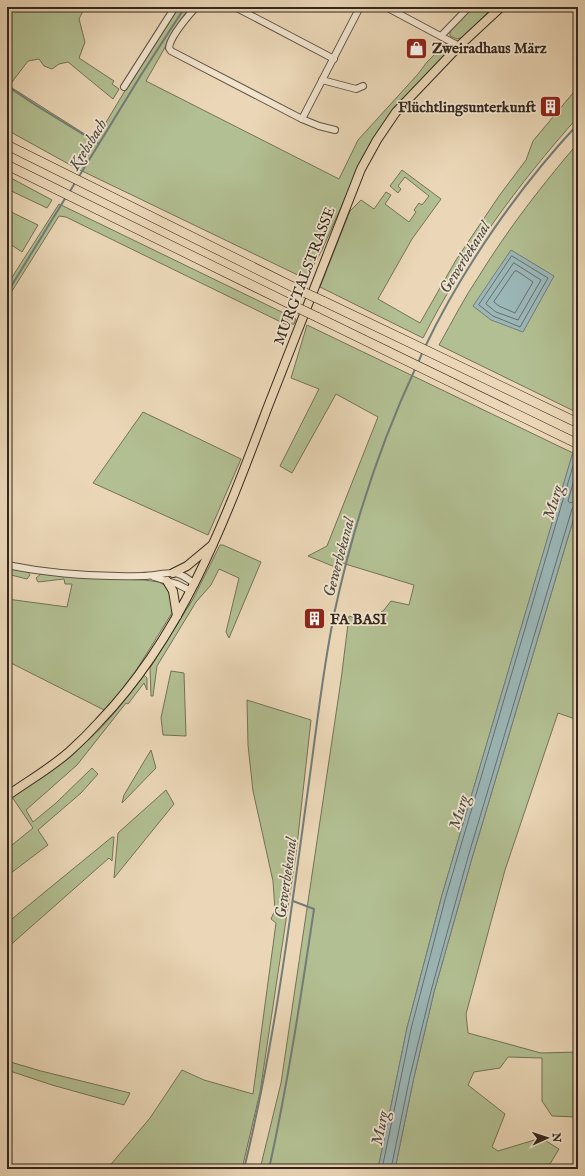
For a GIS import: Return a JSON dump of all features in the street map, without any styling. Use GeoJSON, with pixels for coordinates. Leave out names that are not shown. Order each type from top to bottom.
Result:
{"type":"FeatureCollection","features":[{"type":"Feature","properties":{"kind":"highway"},"geometry":{"type":"LineString","coordinates":[[7,145],[299,290],[578,423]]}},
{"type":"Feature","properties":{"kind":"highway"},"geometry":{"type":"LineString","coordinates":[[7,164],[75,199],[578,444]]}},
{"type":"Feature","properties":{"kind":"main road","name":"MURGTALSTRASSE"},"geometry":{"type":"LineString","coordinates":[[7,796],[70,751],[100,721],[120,699],[144,667],[177,616],[214,544],[244,471],[361,169],[377,140],[396,112],[500,7]]}},
{"type":"Feature","properties":{"kind":"main road"},"geometry":{"type":"LineString","coordinates":[[173,573],[187,566],[214,544]]}},
{"type":"Feature","properties":{"kind":"main road"},"geometry":{"type":"LineString","coordinates":[[167,581],[173,591],[177,616]]}},
{"type":"Feature","properties":{"kind":"street"},"geometry":{"type":"LineString","coordinates":[[124,87],[175,7]]}},
{"type":"Feature","properties":{"kind":"street"},"geometry":{"type":"LineString","coordinates":[[196,7],[188,15],[171,41],[171,51],[302,119],[319,126],[335,130]]}},
{"type":"Feature","properties":{"kind":"street"},"geometry":{"type":"LineString","coordinates":[[235,7],[334,58]]}},
{"type":"Feature","properties":{"kind":"street"},"geometry":{"type":"LineString","coordinates":[[302,119],[360,7]]}},
{"type":"Feature","properties":{"kind":"street"},"geometry":{"type":"LineString","coordinates":[[386,7],[460,46]]}},
{"type":"Feature","properties":{"kind":"street"},"geometry":{"type":"LineString","coordinates":[[441,36],[469,7]]}},
{"type":"Feature","properties":{"kind":"street"},"geometry":{"type":"LineString","coordinates":[[322,80],[356,88],[363,86]]}},
{"type":"Feature","properties":{"kind":"street"},"geometry":{"type":"LineString","coordinates":[[7,565],[71,574],[113,577],[153,576],[173,573],[181,575],[193,587]]}},
{"type":"Feature","properties":{"kind":"street"},"geometry":{"type":"LineString","coordinates":[[153,576],[193,587]]}},
{"type":"Feature","properties":{"kind":"green space"},"geometry":{"type":"Polygon","coordinates":[[[7,7],[85,7],[79,19],[85,42],[79,58],[114,81],[112,84],[119,89],[113,99],[68,62],[59,64],[52,69],[44,66],[39,59],[28,61],[9,86],[91,138],[74,167],[7,130],[7,7]]]}},
{"type":"Feature","properties":{"kind":"green space"},"geometry":{"type":"Polygon","coordinates":[[[179,7],[191,7],[181,19],[146,81],[339,179],[358,140],[418,74],[427,62],[445,44],[447,43],[451,47],[451,49],[371,142],[322,250],[306,279],[78,169],[126,89],[179,7]]]}},
{"type":"Feature","properties":{"kind":"green space"},"geometry":{"type":"Polygon","coordinates":[[[473,7],[493,7],[463,37],[457,39],[450,36],[450,31],[473,7]]]}},
{"type":"Feature","properties":{"kind":"green space"},"geometry":{"type":"Polygon","coordinates":[[[578,87],[578,117],[535,168],[493,223],[456,279],[423,338],[320,287],[350,211],[361,200],[374,209],[386,192],[391,195],[385,204],[409,222],[416,212],[414,210],[419,203],[422,205],[429,196],[405,177],[398,186],[401,189],[398,193],[390,186],[402,170],[441,199],[412,239],[378,299],[420,323],[456,260],[499,196],[526,160],[533,141],[578,87]]]}},
{"type":"Feature","properties":{"kind":"green space"},"geometry":{"type":"Polygon","coordinates":[[[578,143],[578,413],[439,345],[468,293],[502,241],[551,175],[578,143]]]}},
{"type":"Feature","properties":{"kind":"green space"},"geometry":{"type":"Polygon","coordinates":[[[7,176],[52,200],[47,208],[7,189],[7,176]]]}},
{"type":"Feature","properties":{"kind":"green space"},"geometry":{"type":"Polygon","coordinates":[[[59,204],[296,319],[294,324],[285,324],[66,217],[59,216],[7,299],[7,285],[59,204]]]}},
{"type":"Feature","properties":{"kind":"green space"},"geometry":{"type":"Polygon","coordinates":[[[7,210],[38,225],[22,252],[7,242],[7,210]]]}},
{"type":"Feature","properties":{"kind":"green space"},"geometry":{"type":"Polygon","coordinates":[[[307,325],[573,453],[442,895],[407,1028],[378,1169],[260,1169],[281,1083],[341,680],[349,616],[367,622],[384,610],[391,601],[409,605],[414,585],[342,563],[340,569],[308,556],[327,546],[378,417],[336,394],[292,473],[280,466],[319,389],[291,378],[307,325]]]}},
{"type":"Feature","properties":{"kind":"green space"},"geometry":{"type":"Polygon","coordinates":[[[143,412],[241,459],[208,535],[93,483],[143,412]]]}},
{"type":"Feature","properties":{"kind":"green space"},"geometry":{"type":"Polygon","coordinates":[[[578,504],[578,720],[558,713],[505,870],[466,1014],[468,1033],[541,1053],[578,1052],[578,1114],[577,1117],[552,1116],[542,1101],[542,1058],[508,1057],[500,1068],[474,1072],[468,1085],[505,1114],[492,1147],[498,1151],[541,1138],[559,1149],[547,1169],[395,1169],[414,1077],[434,992],[472,858],[578,504]]]}},
{"type":"Feature","properties":{"kind":"green space"},"geometry":{"type":"Polygon","coordinates":[[[220,545],[261,562],[229,638],[226,632],[239,578],[219,569],[211,585],[196,602],[157,666],[153,696],[151,696],[150,668],[193,599],[220,545]]]}},
{"type":"Feature","properties":{"kind":"green space"},"geometry":{"type":"Polygon","coordinates":[[[7,568],[28,572],[30,575],[27,579],[7,574],[7,568]]]}},
{"type":"Feature","properties":{"kind":"green space"},"geometry":{"type":"Polygon","coordinates":[[[41,574],[159,582],[166,586],[171,595],[173,611],[127,685],[104,710],[7,661],[7,599],[67,607],[72,584],[65,584],[64,579],[38,582],[36,578],[41,574]]]}},
{"type":"Feature","properties":{"kind":"green space"},"geometry":{"type":"Polygon","coordinates":[[[171,671],[184,673],[186,736],[163,735],[161,718],[171,671]]]}},
{"type":"Feature","properties":{"kind":"green space"},"geometry":{"type":"Polygon","coordinates":[[[144,675],[147,678],[147,690],[144,683],[128,704],[126,703],[77,765],[26,810],[33,822],[56,803],[92,768],[98,774],[81,793],[38,830],[48,845],[7,876],[7,849],[33,828],[12,797],[59,764],[94,735],[144,675]]]}},
{"type":"Feature","properties":{"kind":"green space"},"geometry":{"type":"Polygon","coordinates":[[[247,700],[311,720],[296,854],[260,1092],[242,1169],[107,1169],[150,1118],[182,1070],[204,1080],[253,1094],[276,923],[271,919],[275,910],[273,881],[253,791],[248,745],[247,700]]]}},
{"type":"Feature","properties":{"kind":"green space"},"geometry":{"type":"Polygon","coordinates":[[[151,750],[156,768],[122,803],[124,795],[151,750]]]}},
{"type":"Feature","properties":{"kind":"green space"},"geometry":{"type":"Polygon","coordinates":[[[166,790],[174,804],[114,878],[118,833],[166,790]]]}},
{"type":"Feature","properties":{"kind":"green space"},"geometry":{"type":"Polygon","coordinates":[[[112,837],[114,837],[112,861],[109,858],[7,948],[7,923],[112,837]]]}},
{"type":"Feature","properties":{"kind":"green space"},"geometry":{"type":"Polygon","coordinates":[[[7,1061],[130,1093],[124,1105],[52,1085],[7,1070],[7,1061]]]}},
{"type":"Feature","properties":{"kind":"water"},"geometry":{"type":"Polygon","coordinates":[[[511,250],[554,276],[523,332],[491,320],[473,306],[511,250]]]}},
{"type":"Feature","properties":{"kind":"water"},"geometry":{"type":"Polygon","coordinates":[[[578,435],[578,504],[472,858],[434,992],[414,1077],[395,1169],[378,1169],[407,1028],[442,895],[578,435]]]}},
{"type":"Feature","properties":{"kind":"waterway","name":"Krebsbach"},"geometry":{"type":"LineString","coordinates":[[78,178],[141,75],[185,7]]}},
{"type":"Feature","properties":{"kind":"waterway"},"geometry":{"type":"LineString","coordinates":[[7,86],[99,144]]}},
{"type":"Feature","properties":{"kind":"waterway","name":"Gewerbekanal"},"geometry":{"type":"LineString","coordinates":[[425,347],[456,288],[493,230],[534,174],[578,124]]}},
{"type":"Feature","properties":{"kind":"waterway","name":"Krebsbach"},"geometry":{"type":"LineString","coordinates":[[69,193],[76,181]]}},
{"type":"Feature","properties":{"kind":"waterway","name":"Krebsbach"},"geometry":{"type":"LineString","coordinates":[[7,293],[66,197]]}},
{"type":"Feature","properties":{"kind":"waterway","name":"Gewerbekanal"},"geometry":{"type":"LineString","coordinates":[[418,363],[423,351]]}},
{"type":"Feature","properties":{"kind":"waterway","name":"Gewerbekanal"},"geometry":{"type":"LineString","coordinates":[[244,1169],[265,1073],[281,977],[324,674],[335,610],[350,548],[369,486],[379,456],[416,367]]}},
{"type":"Feature","properties":{"kind":"waterway"},"geometry":{"type":"LineString","coordinates":[[269,1169],[288,1072],[314,909],[293,901]]}},
{"type":"Feature","properties":{"kind":"place","name":"Zweiradhaus März"},"geometry":{"type":"Point","coordinates":[416,48]}},
{"type":"Feature","properties":{"kind":"place","name":"Flüchtlingsunterkunft"},"geometry":{"type":"Point","coordinates":[551,107]}},
{"type":"Feature","properties":{"kind":"place","name":"FA BASI"},"geometry":{"type":"Point","coordinates":[315,619]}},
{"type":"Feature","properties":{"kind":"water label","name":"Murg"},"geometry":{"type":"Point","coordinates":[552,502]}},
{"type":"Feature","properties":{"kind":"water label","name":"Murg"},"geometry":{"type":"Point","coordinates":[458,812]}},
{"type":"Feature","properties":{"kind":"water label","name":"Murg"},"geometry":{"type":"Point","coordinates":[379,1128]}}]}
